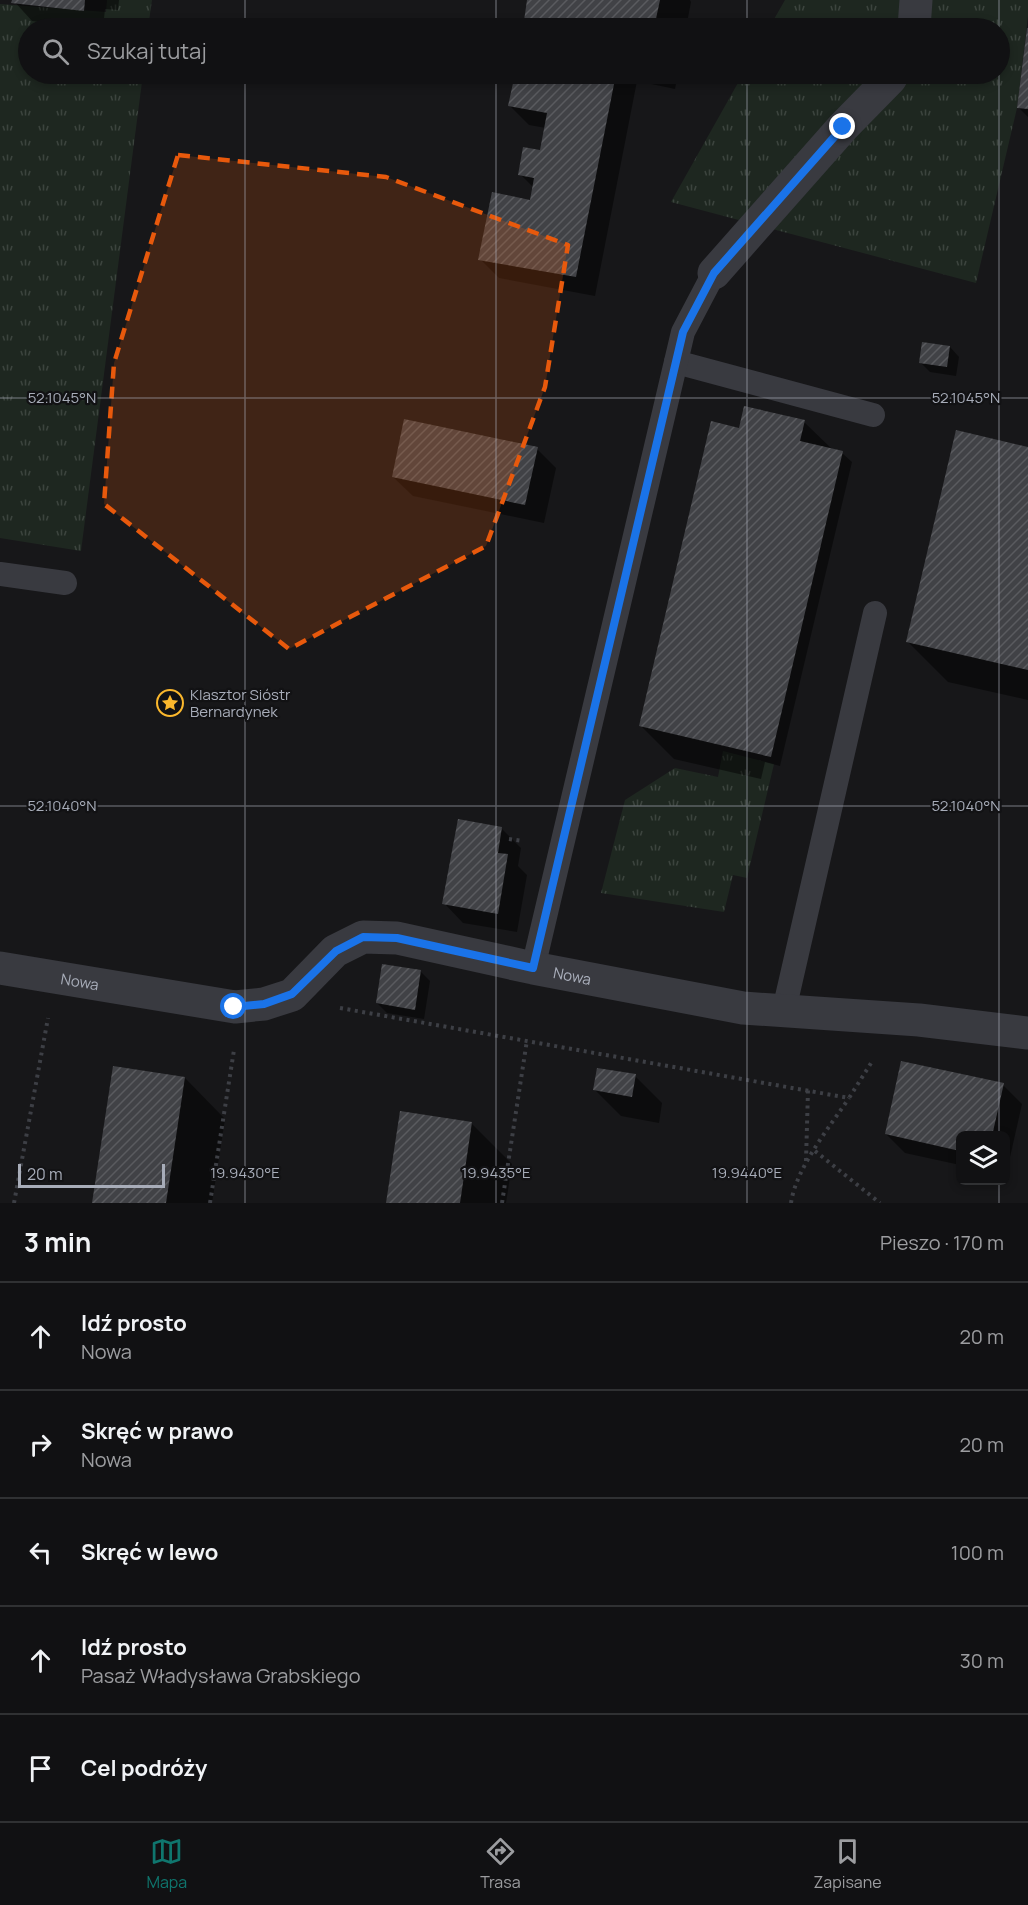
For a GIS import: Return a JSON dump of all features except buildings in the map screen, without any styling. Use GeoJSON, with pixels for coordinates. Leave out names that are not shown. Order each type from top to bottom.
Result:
{"type":"FeatureCollection","features":[{"type":"Feature","properties":{"kind":"street"},"geometry":{"type":"LineString","coordinates":[[915,18],[916,0]]}},
{"type":"Feature","properties":{"kind":"street"},"geometry":{"type":"LineString","coordinates":[[714,273],[843,127],[885,84]]}},
{"type":"Feature","properties":{"kind":"street","name":"Nowa"},"geometry":{"type":"LineString","coordinates":[[0,969],[234,1007],[264,1004],[292,994],[336,951],[363,937],[397,938],[533,968],[743,1008],[919,1020],[1028,1033]]}},
{"type":"Feature","properties":{"kind":"lane"},"geometry":{"type":"LineString","coordinates":[[533,968],[683,332],[714,273]]}},
{"type":"Feature","properties":{"kind":"lane"},"geometry":{"type":"LineString","coordinates":[[676,362],[873,414]]}},
{"type":"Feature","properties":{"kind":"lane"},"geometry":{"type":"LineString","coordinates":[[0,574],[65,583]]}},
{"type":"Feature","properties":{"kind":"lane"},"geometry":{"type":"LineString","coordinates":[[784,1010],[875,613]]}},
{"type":"Feature","properties":{"kind":"path"},"geometry":{"type":"LineString","coordinates":[[332,1007],[849,1098]]}},
{"type":"Feature","properties":{"kind":"path"},"geometry":{"type":"LineString","coordinates":[[14,1203],[49,1009]]}},
{"type":"Feature","properties":{"kind":"path"},"geometry":{"type":"LineString","coordinates":[[210,1203],[236,1039]]}},
{"type":"Feature","properties":{"kind":"path"},"geometry":{"type":"LineString","coordinates":[[502,1203],[527,1040]]}},
{"type":"Feature","properties":{"kind":"path"},"geometry":{"type":"LineString","coordinates":[[791,1203],[793,1191],[806,1162],[876,1056]]}},
{"type":"Feature","properties":{"kind":"path"},"geometry":{"type":"LineString","coordinates":[[806,1162],[808,1090]]}},
{"type":"Feature","properties":{"kind":"path"},"geometry":{"type":"LineString","coordinates":[[815,1151],[880,1203]]}},
{"type":"Feature","properties":{"kind":"highlighted area"},"geometry":{"type":"Polygon","coordinates":[[[178,155],[386,177],[568,245],[545,387],[486,546],[289,649],[104,504],[114,363],[178,155]]]}},
{"type":"Feature","properties":{"kind":"green space"},"geometry":{"type":"Polygon","coordinates":[[[107,0],[152,0],[149,18],[18,18],[18,84],[142,84],[81,551],[0,538],[0,4],[106,12],[107,0]]]}},
{"type":"Feature","properties":{"kind":"green space"},"geometry":{"type":"Polygon","coordinates":[[[785,0],[1028,0],[1017,108],[976,283],[671,202],[737,84],[1010,84],[1010,18],[775,18],[785,0]]]}},
{"type":"Feature","properties":{"kind":"green space"},"geometry":{"type":"Polygon","coordinates":[[[723,751],[774,764],[747,878],[733,875],[724,912],[601,893],[625,800],[675,768],[718,777],[723,751]]]}},
{"type":"Feature","properties":{"kind":"place","name":"Klasztor Sióstr Bernardynek"},"geometry":{"type":"Point","coordinates":[170,703]}},
{"type":"Feature","properties":{"kind":"route"},"geometry":{"type":"LineString","coordinates":[[234,1007],[264,1004],[292,994],[336,951],[363,937],[397,938],[533,968],[683,332],[714,273],[843,127]]}}]}
